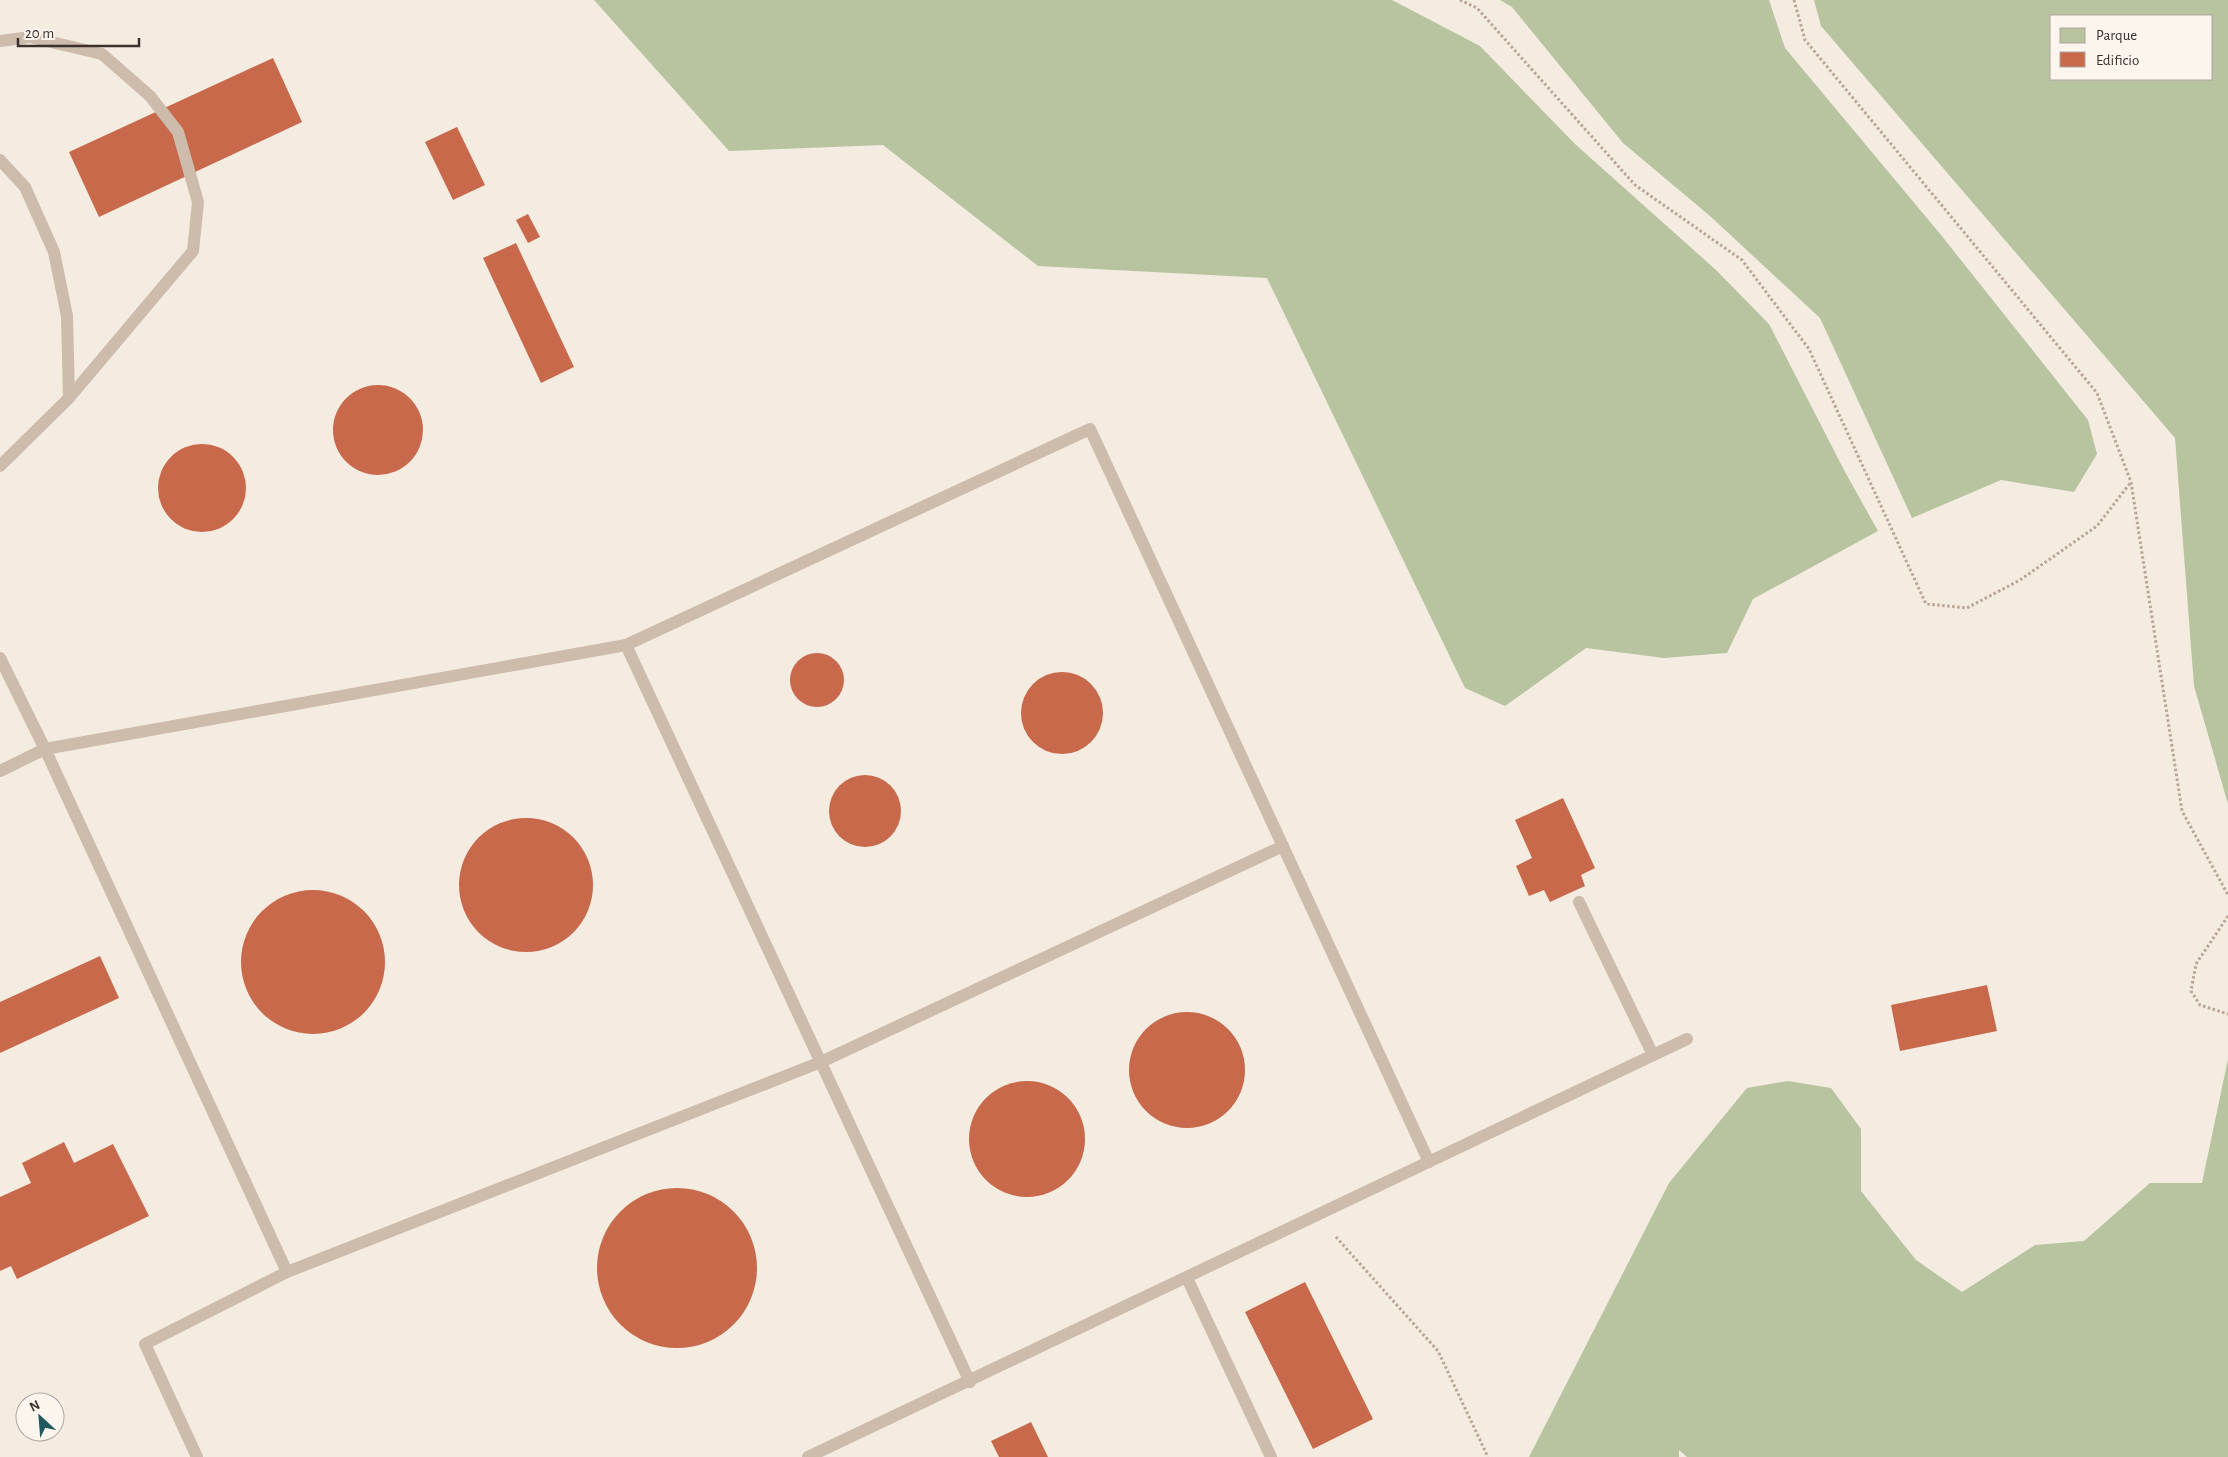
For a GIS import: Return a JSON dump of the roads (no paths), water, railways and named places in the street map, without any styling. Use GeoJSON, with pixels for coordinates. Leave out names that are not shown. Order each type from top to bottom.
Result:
{"type":"FeatureCollection","features":[{"type":"Feature","properties":{"kind":"lane"},"geometry":{"type":"LineString","coordinates":[[0,41],[30,37],[102,54],[150,96],[178,132],[198,202],[193,251],[69,398],[0,466]]}},
{"type":"Feature","properties":{"kind":"lane"},"geometry":{"type":"LineString","coordinates":[[0,160],[25,186],[54,252],[67,316],[69,398]]}},
{"type":"Feature","properties":{"kind":"lane"},"geometry":{"type":"LineString","coordinates":[[0,771],[46,749],[626,645],[1090,429],[1429,1162]]}},
{"type":"Feature","properties":{"kind":"lane"},"geometry":{"type":"LineString","coordinates":[[626,645],[970,1382]]}},
{"type":"Feature","properties":{"kind":"lane"},"geometry":{"type":"LineString","coordinates":[[0,658],[46,749],[287,1272]]}},
{"type":"Feature","properties":{"kind":"lane"},"geometry":{"type":"LineString","coordinates":[[197,1457],[144,1344],[287,1272],[821,1062],[1283,846]]}},
{"type":"Feature","properties":{"kind":"lane"},"geometry":{"type":"LineString","coordinates":[[1579,902],[1653,1055]]}},
{"type":"Feature","properties":{"kind":"lane"},"geometry":{"type":"LineString","coordinates":[[808,1457],[970,1382],[1688,1039]]}},
{"type":"Feature","properties":{"kind":"lane"},"geometry":{"type":"LineString","coordinates":[[1187,1278],[1271,1457]]}}]}
